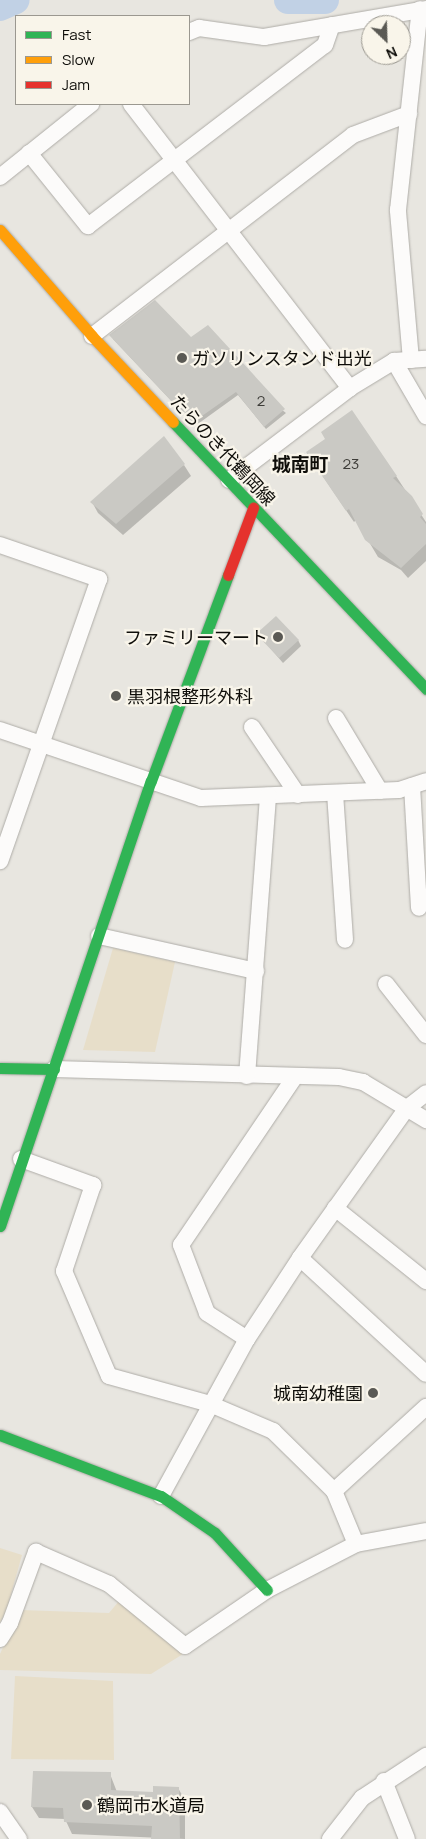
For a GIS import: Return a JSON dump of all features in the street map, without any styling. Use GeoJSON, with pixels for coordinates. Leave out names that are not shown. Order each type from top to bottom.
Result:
{"type":"FeatureCollection","features":[{"type":"Feature","properties":{"kind":"street"},"geometry":{"type":"LineString","coordinates":[[190,32],[198,28],[264,37],[423,9],[398,210],[418,360],[394,361],[350,388],[229,480]]}},
{"type":"Feature","properties":{"kind":"street"},"geometry":{"type":"LineString","coordinates":[[29,153],[88,226],[326,45],[332,25]]}},
{"type":"Feature","properties":{"kind":"street"},"geometry":{"type":"LineString","coordinates":[[0,177],[90,105]]}},
{"type":"Feature","properties":{"kind":"street"},"geometry":{"type":"LineString","coordinates":[[132,105],[350,388]]}},
{"type":"Feature","properties":{"kind":"street"},"geometry":{"type":"LineString","coordinates":[[92,336],[353,135],[409,114]]}},
{"type":"Feature","properties":{"kind":"street","name":"たらのき代鶴岡線"},"geometry":{"type":"LineString","coordinates":[[0,230],[92,336],[426,689]]}},
{"type":"Feature","properties":{"kind":"street"},"geometry":{"type":"LineString","coordinates":[[394,361],[426,416]]}},
{"type":"Feature","properties":{"kind":"street"},"geometry":{"type":"LineString","coordinates":[[0,1226],[151,781],[253,508]]}},
{"type":"Feature","properties":{"kind":"street"},"geometry":{"type":"LineString","coordinates":[[0,545],[99,579],[0,861]]}},
{"type":"Feature","properties":{"kind":"street"},"geometry":{"type":"LineString","coordinates":[[336,718],[380,791]]}},
{"type":"Feature","properties":{"kind":"street"},"geometry":{"type":"LineString","coordinates":[[252,727],[298,794]]}},
{"type":"Feature","properties":{"kind":"street"},"geometry":{"type":"LineString","coordinates":[[0,730],[201,798],[380,791],[419,784],[419,908]]}},
{"type":"Feature","properties":{"kind":"street"},"geometry":{"type":"LineString","coordinates":[[335,793],[345,940]]}},
{"type":"Feature","properties":{"kind":"street"},"geometry":{"type":"LineString","coordinates":[[246,1076],[256,971],[268,796]]}},
{"type":"Feature","properties":{"kind":"street"},"geometry":{"type":"LineString","coordinates":[[99,936],[256,971]]}},
{"type":"Feature","properties":{"kind":"street"},"geometry":{"type":"LineString","coordinates":[[386,984],[426,1035]]}},
{"type":"Feature","properties":{"kind":"street"},"geometry":{"type":"LineString","coordinates":[[0,1068],[294,1078],[339,1077],[363,1082],[426,1120]]}},
{"type":"Feature","properties":{"kind":"street"},"geometry":{"type":"LineString","coordinates":[[247,1339],[207,1313],[181,1245],[294,1078]]}},
{"type":"Feature","properties":{"kind":"street"},"geometry":{"type":"LineString","coordinates":[[161,1496],[247,1339],[300,1258],[407,1108],[426,1093]]}},
{"type":"Feature","properties":{"kind":"street"},"geometry":{"type":"LineString","coordinates":[[22,1159],[93,1185],[64,1271],[109,1376],[210,1404],[273,1431],[334,1491],[356,1544]]}},
{"type":"Feature","properties":{"kind":"street"},"geometry":{"type":"LineString","coordinates":[[335,1208],[426,1281]]}},
{"type":"Feature","properties":{"kind":"street"},"geometry":{"type":"LineString","coordinates":[[300,1258],[426,1374]]}},
{"type":"Feature","properties":{"kind":"street"},"geometry":{"type":"LineString","coordinates":[[334,1491],[426,1407]]}},
{"type":"Feature","properties":{"kind":"street"},"geometry":{"type":"LineString","coordinates":[[0,1435],[161,1496],[215,1533],[267,1590]]}},
{"type":"Feature","properties":{"kind":"street"},"geometry":{"type":"LineString","coordinates":[[0,1638],[10,1623],[36,1552],[109,1584],[185,1646],[267,1590],[356,1544],[426,1531]]}},
{"type":"Feature","properties":{"kind":"street"},"geometry":{"type":"LineString","coordinates":[[330,1839],[362,1798],[426,1756]]}},
{"type":"Feature","properties":{"kind":"street"},"geometry":{"type":"LineString","coordinates":[[384,1782],[407,1839]]}},
{"type":"Feature","properties":{"kind":"street"},"geometry":{"type":"LineString","coordinates":[[0,1812],[19,1839]]}},
{"type":"Feature","properties":{"kind":"shaded area"},"geometry":{"type":"Polygon","coordinates":[[[113,948],[175,962],[155,1052],[83,1050],[113,948]]]}},
{"type":"Feature","properties":{"kind":"shaded area"},"geometry":{"type":"Polygon","coordinates":[[[0,1548],[22,1555],[6,1612],[0,1622],[0,1548]]]}},
{"type":"Feature","properties":{"kind":"shaded area"},"geometry":{"type":"Polygon","coordinates":[[[119,1601],[183,1654],[151,1674],[0,1670],[0,1654],[20,1610],[109,1613],[119,1601]]]}},
{"type":"Feature","properties":{"kind":"shaded area"},"geometry":{"type":"Polygon","coordinates":[[[15,1676],[113,1681],[114,1760],[11,1759],[15,1676]]]}},
{"type":"Feature","properties":{"kind":"building","name":"ガソリンスタンド出光"},"geometry":{"type":"Polygon","coordinates":[[[155,300],[191,337],[208,325],[285,409],[264,427],[236,392],[192,423],[109,335],[155,300]]]}},
{"type":"Feature","properties":{"kind":"building"},"geometry":{"type":"Polygon","coordinates":[[[352,410],[397,476],[393,478],[412,496],[423,514],[420,517],[426,524],[426,544],[401,568],[365,540],[349,509],[346,511],[306,452],[325,439],[321,432],[352,410]]]}},
{"type":"Feature","properties":{"kind":"building"},"geometry":{"type":"Polygon","coordinates":[[[164,436],[185,464],[116,524],[90,502],[164,436]]]}},
{"type":"Feature","properties":{"kind":"building","name":"ファミリーマート"},"geometry":{"type":"Polygon","coordinates":[[[276,616],[299,640],[279,658],[256,634],[276,616]]]}},
{"type":"Feature","properties":{"kind":"building","name":"鶴岡市水道局"},"geometry":{"type":"Polygon","coordinates":[[[33,1771],[111,1772],[111,1790],[153,1792],[153,1786],[179,1787],[180,1839],[151,1839],[152,1826],[64,1822],[63,1808],[31,1807],[33,1771]]]}},
{"type":"Feature","properties":{"kind":"waterway"},"geometry":{"type":"LineString","coordinates":[[0,7],[16,0]]}},
{"type":"Feature","properties":{"kind":"waterway"},"geometry":{"type":"LineString","coordinates":[[288,0],[325,0]]}},
{"type":"Feature","properties":{"kind":"traffic: fast"},"geometry":{"type":"LineString","coordinates":[[173,422],[426,689]]}},
{"type":"Feature","properties":{"kind":"traffic: fast"},"geometry":{"type":"LineString","coordinates":[[0,1226],[151,781],[228,575]]}},
{"type":"Feature","properties":{"kind":"traffic: fast"},"geometry":{"type":"LineString","coordinates":[[0,1068],[54,1069]]}},
{"type":"Feature","properties":{"kind":"traffic: fast"},"geometry":{"type":"LineString","coordinates":[[0,1435],[161,1496],[215,1533],[267,1590]]}},
{"type":"Feature","properties":{"kind":"traffic: slow"},"geometry":{"type":"LineString","coordinates":[[0,230],[92,336],[173,422]]}},
{"type":"Feature","properties":{"kind":"traffic: jam"},"geometry":{"type":"LineString","coordinates":[[228,575],[253,508]]}},
{"type":"Feature","properties":{"kind":"place","name":"ガソリンスタンド出光"},"geometry":{"type":"Point","coordinates":[182,358]}},
{"type":"Feature","properties":{"kind":"place","name":"ファミリーマート"},"geometry":{"type":"Point","coordinates":[278,637]}},
{"type":"Feature","properties":{"kind":"place","name":"黒羽根整形外科"},"geometry":{"type":"Point","coordinates":[116,696]}},
{"type":"Feature","properties":{"kind":"place","name":"城南幼稚園"},"geometry":{"type":"Point","coordinates":[373,1393]}},
{"type":"Feature","properties":{"kind":"place","name":"鶴岡市水道局"},"geometry":{"type":"Point","coordinates":[87,1805]}},
{"type":"Feature","properties":{"kind":"district","name":"城南町"},"geometry":{"type":"Point","coordinates":[300,465]}}]}
